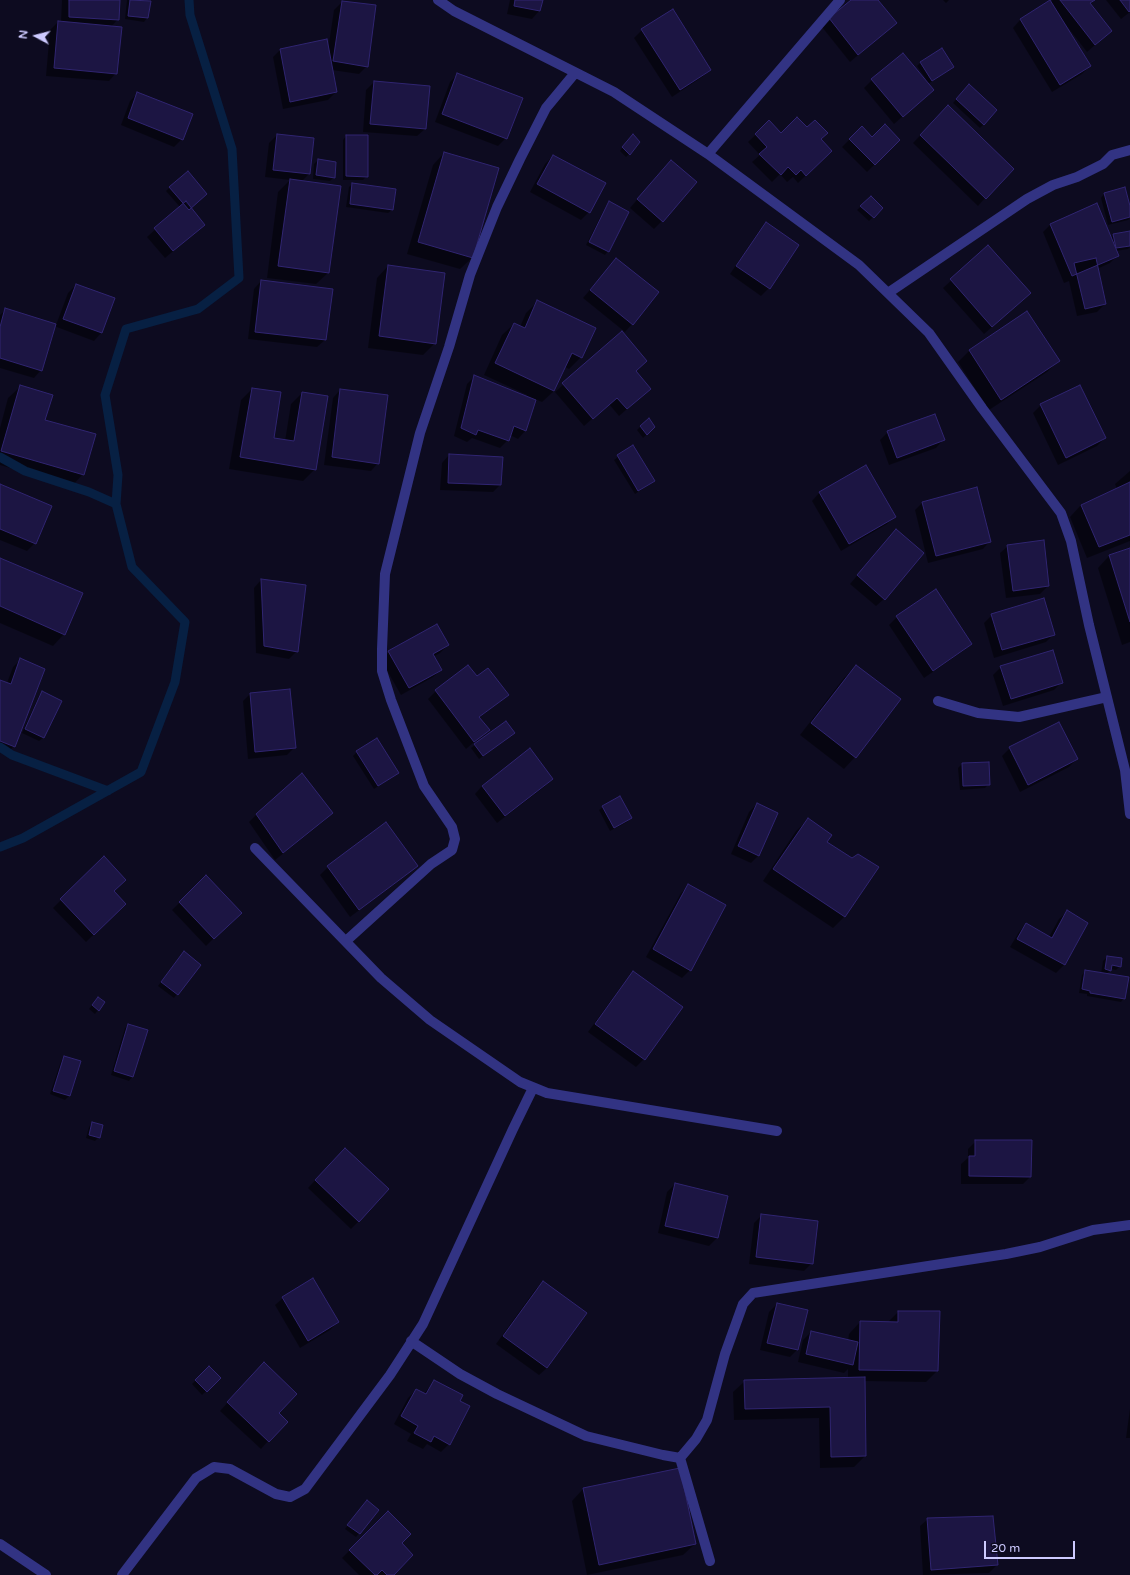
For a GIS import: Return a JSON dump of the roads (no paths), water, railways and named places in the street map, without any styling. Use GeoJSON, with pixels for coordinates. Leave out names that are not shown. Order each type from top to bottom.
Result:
{"type":"FeatureCollection","features":[{"type":"Feature","properties":{"kind":"street"},"geometry":{"type":"LineString","coordinates":[[438,0],[454,11],[614,92],[708,154],[859,265],[929,332],[982,408],[1061,513],[1071,541],[1125,770],[1130,814]]}},
{"type":"Feature","properties":{"kind":"street"},"geometry":{"type":"LineString","coordinates":[[708,154],[840,0]]}},
{"type":"Feature","properties":{"kind":"street"},"geometry":{"type":"LineString","coordinates":[[346,942],[431,864],[452,850],[455,839],[452,827],[424,786],[391,700],[382,671],[385,574],[420,433],[449,347],[470,275],[497,207],[546,108],[575,73]]}},
{"type":"Feature","properties":{"kind":"street"},"geometry":{"type":"LineString","coordinates":[[888,293],[1027,199],[1053,185],[1077,177],[1103,164],[1112,156],[1130,150]]}},
{"type":"Feature","properties":{"kind":"street"},"geometry":{"type":"LineString","coordinates":[[938,701],[978,713],[1019,717],[1107,697]]}},
{"type":"Feature","properties":{"kind":"street"},"geometry":{"type":"LineString","coordinates":[[255,848],[381,978],[430,1020],[520,1082],[547,1093],[777,1131]]}},
{"type":"Feature","properties":{"kind":"street"},"geometry":{"type":"LineString","coordinates":[[122,1575],[196,1478],[214,1467],[230,1469],[276,1494],[290,1497],[305,1489],[390,1375],[423,1324],[533,1088]]}},
{"type":"Feature","properties":{"kind":"street"},"geometry":{"type":"LineString","coordinates":[[680,1458],[696,1439],[707,1420],[727,1347],[743,1304],[753,1293],[1006,1254],[1040,1247],[1093,1230],[1130,1225]]}},
{"type":"Feature","properties":{"kind":"street"},"geometry":{"type":"LineString","coordinates":[[412,1342],[460,1374],[497,1394],[586,1436],[680,1458]]}},
{"type":"Feature","properties":{"kind":"street"},"geometry":{"type":"LineString","coordinates":[[680,1458],[710,1561]]}},
{"type":"Feature","properties":{"kind":"street"},"geometry":{"type":"LineString","coordinates":[[0,1544],[46,1575]]}},
{"type":"Feature","properties":{"kind":"waterway"},"geometry":{"type":"LineString","coordinates":[[0,847],[23,838],[141,772],[175,682],[185,622],[132,567],[116,504],[118,475],[105,395],[126,329],[198,309],[239,278],[232,149],[190,15],[189,0]]}},
{"type":"Feature","properties":{"kind":"waterway"},"geometry":{"type":"LineString","coordinates":[[0,457],[25,471],[89,492],[116,504]]}},
{"type":"Feature","properties":{"kind":"waterway"},"geometry":{"type":"LineString","coordinates":[[0,747],[12,755],[108,791]]}}]}
